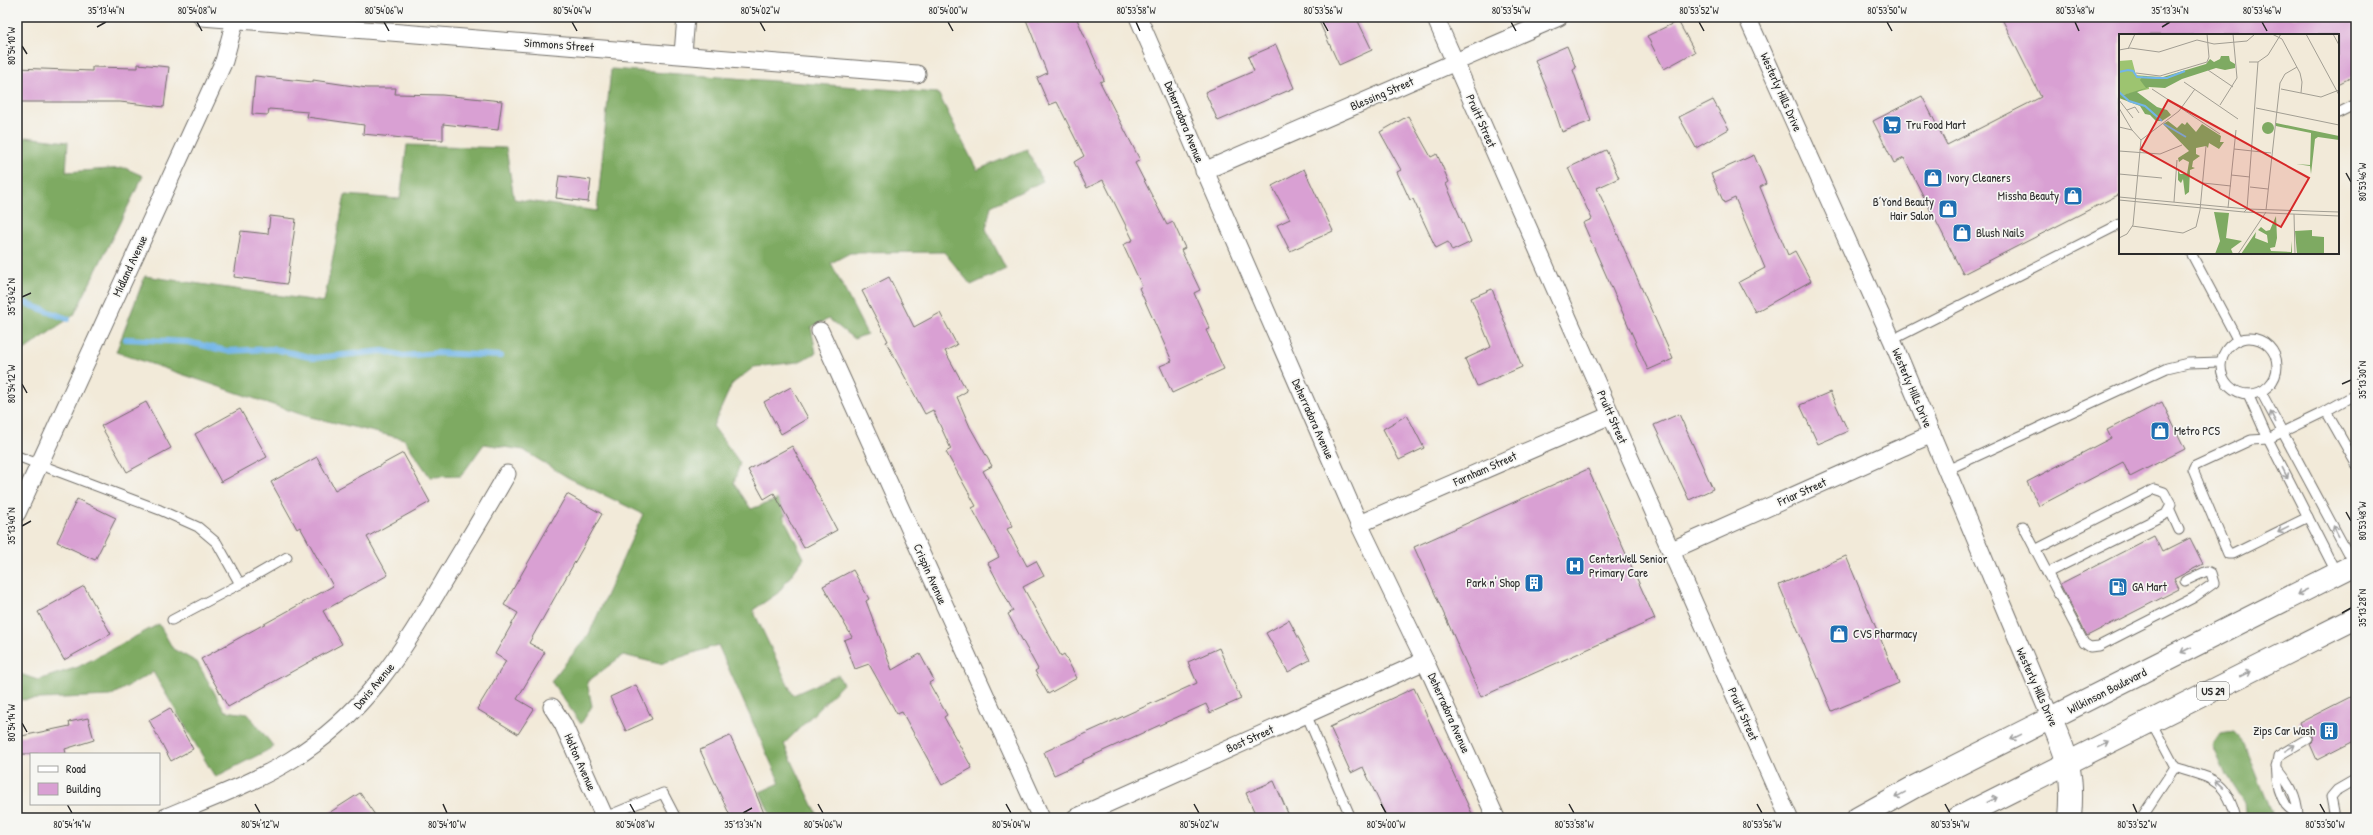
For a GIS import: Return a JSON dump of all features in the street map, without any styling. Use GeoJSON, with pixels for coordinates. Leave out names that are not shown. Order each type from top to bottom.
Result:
{"type":"FeatureCollection","features":[{"type":"Feature","properties":{"kind":"main road","name":"Wilkinson Boulevard"},"geometry":{"type":"LineString","coordinates":[[1858,818],[1914,787],[2349,568]]}},
{"type":"Feature","properties":{"kind":"main road","name":"US 29"},"geometry":{"type":"LineString","coordinates":[[1958,818],[2356,618]]}},
{"type":"Feature","properties":{"kind":"main road","name":"Westerly Hills Drive"},"geometry":{"type":"LineString","coordinates":[[2051,719],[2069,762],[2072,784],[2070,818]]}},
{"type":"Feature","properties":{"kind":"street","name":"Simmons Street"},"geometry":{"type":"LineString","coordinates":[[202,17],[236,18],[917,74]]}},
{"type":"Feature","properties":{"kind":"street"},"geometry":{"type":"LineString","coordinates":[[683,54],[686,17]]}},
{"type":"Feature","properties":{"kind":"street","name":"Deherradora Avenue"},"geometry":{"type":"LineString","coordinates":[[1138,17],[1359,524],[1425,661],[1496,818]]}},
{"type":"Feature","properties":{"kind":"street","name":"Pruitt Street"},"geometry":{"type":"LineString","coordinates":[[1435,17],[1672,550],[1789,818]]}},
{"type":"Feature","properties":{"kind":"street","name":"Blessing Street"},"geometry":{"type":"LineString","coordinates":[[1204,171],[1560,17]]}},
{"type":"Feature","properties":{"kind":"street","name":"Westerly Hills Drive"},"geometry":{"type":"LineString","coordinates":[[1747,17],[1892,340],[2023,657],[2051,719]]}},
{"type":"Feature","properties":{"kind":"street","name":"Midland Avenue"},"geometry":{"type":"LineString","coordinates":[[17,513],[224,61],[236,18]]}},
{"type":"Feature","properties":{"kind":"street","name":"Crispin Avenue"},"geometry":{"type":"LineString","coordinates":[[820,331],[1040,818]]}},
{"type":"Feature","properties":{"kind":"street","name":"Farnham Street"},"geometry":{"type":"LineString","coordinates":[[1359,524],[1611,414]]}},
{"type":"Feature","properties":{"kind":"street","name":"Friar Street"},"geometry":{"type":"LineString","coordinates":[[1672,550],[1932,434]]}},
{"type":"Feature","properties":{"kind":"street","name":"Davis Avenue"},"geometry":{"type":"LineString","coordinates":[[164,818],[291,760],[334,729],[355,710],[372,692],[410,639],[507,474]]}},
{"type":"Feature","properties":{"kind":"street","name":"Bost Street"},"geometry":{"type":"LineString","coordinates":[[1075,818],[1425,661]]}},
{"type":"Feature","properties":{"kind":"street","name":"Holton Avenue"},"geometry":{"type":"LineString","coordinates":[[552,707],[563,724],[605,818]]}},
{"type":"Feature","properties":{"kind":"lane"},"geometry":{"type":"LineString","coordinates":[[2339,112],[2356,104]]}},
{"type":"Feature","properties":{"kind":"lane"},"geometry":{"type":"LineString","coordinates":[[1892,340],[2119,225]]}},
{"type":"Feature","properties":{"kind":"lane"},"geometry":{"type":"LineString","coordinates":[[2192,254],[2238,341]]}},
{"type":"Feature","properties":{"kind":"lane"},"geometry":{"type":"LineString","coordinates":[[2247,339],[2264,343],[2275,357],[2277,365],[2273,381],[2261,392],[2248,394],[2236,391],[2229,386],[2224,379],[2221,362],[2230,346],[2238,341],[2247,339]]}},
{"type":"Feature","properties":{"kind":"lane"},"geometry":{"type":"LineString","coordinates":[[1947,470],[2167,368],[2188,363],[2221,362]]}},
{"type":"Feature","properties":{"kind":"lane"},"geometry":{"type":"LineString","coordinates":[[2261,392],[2349,568]]}},
{"type":"Feature","properties":{"kind":"lane"},"geometry":{"type":"LineString","coordinates":[[2248,394],[2268,439],[2308,517],[2349,568]]}},
{"type":"Feature","properties":{"kind":"lane"},"geometry":{"type":"LineString","coordinates":[[2308,517],[2233,554],[2225,551],[2193,470],[2195,466],[2251,440],[2268,439],[2326,411],[2356,394]]}},
{"type":"Feature","properties":{"kind":"lane"},"geometry":{"type":"LineString","coordinates":[[2326,411],[2356,464]]}},
{"type":"Feature","properties":{"kind":"lane"},"geometry":{"type":"LineString","coordinates":[[17,456],[198,526],[217,543],[240,584]]}},
{"type":"Feature","properties":{"kind":"lane"},"geometry":{"type":"LineString","coordinates":[[2036,550],[2155,489],[2164,492],[2171,506],[2170,510],[2180,530]]}},
{"type":"Feature","properties":{"kind":"lane"},"geometry":{"type":"LineString","coordinates":[[2048,573],[2170,510]]}},
{"type":"Feature","properties":{"kind":"lane"},"geometry":{"type":"LineString","coordinates":[[2023,526],[2084,643],[2090,647],[2099,646],[2193,598],[2214,583],[2211,573],[2207,571],[2185,581]]}},
{"type":"Feature","properties":{"kind":"lane"},"geometry":{"type":"LineString","coordinates":[[172,620],[287,558]]}},
{"type":"Feature","properties":{"kind":"lane"},"geometry":{"type":"LineString","coordinates":[[1306,714],[1351,818]]}},
{"type":"Feature","properties":{"kind":"lane"},"geometry":{"type":"LineString","coordinates":[[2151,722],[2175,767],[2216,780],[2226,791],[2236,818]]}},
{"type":"Feature","properties":{"kind":"lane"},"geometry":{"type":"LineString","coordinates":[[2299,816],[2297,800],[2288,780],[2276,767],[2278,756],[2307,739]]}},
{"type":"Feature","properties":{"kind":"lane"},"geometry":{"type":"LineString","coordinates":[[2141,818],[2175,767]]}},
{"type":"Feature","properties":{"kind":"lane"},"geometry":{"type":"LineString","coordinates":[[2335,818],[2331,797],[2337,790],[2356,780]]}},
{"type":"Feature","properties":{"kind":"lane"},"geometry":{"type":"LineString","coordinates":[[605,818],[663,793],[676,818]]}},
{"type":"Feature","properties":{"kind":"green space"},"geometry":{"type":"Polygon","coordinates":[[[611,69],[938,93],[977,170],[1027,149],[1043,181],[991,206],[986,229],[1006,269],[971,285],[944,252],[850,253],[831,263],[867,334],[854,339],[829,319],[811,327],[816,353],[798,362],[754,367],[732,384],[713,426],[740,463],[734,483],[751,509],[809,488],[814,498],[783,516],[804,558],[778,593],[753,610],[793,695],[838,675],[843,684],[784,744],[819,818],[772,818],[760,792],[780,783],[718,645],[660,664],[623,655],[587,682],[592,706],[581,724],[551,681],[589,634],[643,514],[567,477],[523,450],[484,444],[461,476],[430,477],[404,439],[306,416],[116,352],[145,276],[324,302],[345,195],[400,199],[407,145],[506,148],[514,199],[597,211],[611,69]]]}},
{"type":"Feature","properties":{"kind":"green space"},"geometry":{"type":"Polygon","coordinates":[[[25,137],[68,142],[66,172],[125,168],[143,176],[74,315],[17,355],[17,172],[20,171],[25,137]]]}},
{"type":"Feature","properties":{"kind":"green space"},"geometry":{"type":"Polygon","coordinates":[[[159,624],[173,649],[197,662],[225,711],[248,714],[274,747],[215,777],[153,672],[110,696],[17,700],[17,673],[38,680],[78,667],[159,624]]]}},
{"type":"Feature","properties":{"kind":"green space"},"geometry":{"type":"Polygon","coordinates":[[[2233,732],[2245,745],[2274,818],[2246,818],[2244,803],[2225,773],[2213,746],[2221,734],[2233,732]]]}},
{"type":"Feature","properties":{"kind":"building"},"geometry":{"type":"Polygon","coordinates":[[[1025,17],[1076,17],[1104,80],[1100,82],[1140,160],[1135,163],[1167,225],[1173,222],[1185,248],[1181,250],[1200,290],[1194,293],[1210,329],[1206,330],[1224,369],[1172,393],[1160,366],[1172,361],[1139,288],[1142,286],[1123,245],[1133,240],[1103,180],[1087,188],[1074,162],[1084,156],[1057,102],[1049,105],[1037,78],[1047,73],[1025,17]]]}},
{"type":"Feature","properties":{"kind":"building"},"geometry":{"type":"Polygon","coordinates":[[[1317,17],[1356,17],[1372,50],[1339,65],[1317,17]]]}},
{"type":"Feature","properties":{"kind":"building"},"geometry":{"type":"Polygon","coordinates":[[[2001,17],[2356,17],[2356,75],[2339,84],[2339,34],[2119,34],[2119,195],[1963,274],[1904,158],[1894,163],[1873,121],[1922,96],[1947,145],[2041,97],[2001,17]]]}},
{"type":"Feature","properties":{"kind":"building"},"geometry":{"type":"Polygon","coordinates":[[[1678,21],[1695,52],[1664,69],[1647,36],[1678,21]]]}},
{"type":"Feature","properties":{"kind":"building"},"geometry":{"type":"Polygon","coordinates":[[[1276,45],[1294,88],[1218,121],[1205,92],[1254,71],[1248,57],[1276,45]]]}},
{"type":"Feature","properties":{"kind":"building"},"geometry":{"type":"Polygon","coordinates":[[[1567,46],[1576,68],[1573,70],[1591,121],[1562,132],[1551,99],[1535,60],[1567,46]]]}},
{"type":"Feature","properties":{"kind":"building"},"geometry":{"type":"Polygon","coordinates":[[[138,64],[169,67],[164,107],[120,102],[17,102],[17,68],[92,71],[92,67],[138,68],[138,64]]]}},
{"type":"Feature","properties":{"kind":"building"},"geometry":{"type":"Polygon","coordinates":[[[255,76],[313,82],[313,80],[367,88],[396,88],[395,94],[442,95],[502,101],[498,130],[443,124],[443,140],[413,139],[363,134],[364,125],[307,117],[308,112],[269,109],[268,115],[252,114],[255,76]]]}},
{"type":"Feature","properties":{"kind":"building"},"geometry":{"type":"Polygon","coordinates":[[[1713,100],[1729,129],[1696,148],[1679,117],[1713,100]]]}},
{"type":"Feature","properties":{"kind":"building"},"geometry":{"type":"Polygon","coordinates":[[[1408,116],[1431,157],[1437,154],[1449,182],[1446,184],[1471,242],[1452,251],[1448,242],[1436,248],[1413,199],[1410,200],[1397,172],[1401,170],[1380,132],[1408,116]]]}},
{"type":"Feature","properties":{"kind":"building"},"geometry":{"type":"Polygon","coordinates":[[[1606,150],[1619,178],[1597,188],[1673,359],[1648,370],[1583,223],[1592,219],[1568,168],[1606,150]]]}},
{"type":"Feature","properties":{"kind":"building"},"geometry":{"type":"Polygon","coordinates":[[[1754,155],[1766,184],[1760,187],[1788,255],[1795,251],[1811,281],[1755,312],[1739,282],[1765,268],[1735,198],[1724,203],[1711,174],[1754,155]]]}},
{"type":"Feature","properties":{"kind":"building"},"geometry":{"type":"Polygon","coordinates":[[[1304,169],[1333,231],[1290,251],[1277,225],[1290,219],[1272,186],[1304,169]]]}},
{"type":"Feature","properties":{"kind":"building"},"geometry":{"type":"Polygon","coordinates":[[[559,176],[591,180],[588,202],[556,198],[559,176]]]}},
{"type":"Feature","properties":{"kind":"building"},"geometry":{"type":"Polygon","coordinates":[[[270,216],[296,219],[287,284],[234,277],[241,231],[268,234],[270,216]]]}},
{"type":"Feature","properties":{"kind":"building"},"geometry":{"type":"Polygon","coordinates":[[[889,277],[914,327],[940,313],[957,345],[945,351],[967,391],[957,397],[970,427],[992,466],[983,471],[1013,526],[1007,529],[1027,566],[1036,561],[1044,576],[1023,587],[1061,656],[1064,654],[1077,678],[1048,694],[1035,671],[1038,669],[1008,614],[1013,611],[988,563],[999,557],[972,508],[976,506],[946,452],[951,449],[933,410],[925,414],[886,342],[888,341],[862,291],[889,277]]]}},
{"type":"Feature","properties":{"kind":"building"},"geometry":{"type":"Polygon","coordinates":[[[1492,289],[1522,367],[1477,386],[1465,359],[1491,347],[1471,298],[1492,289]]]}},
{"type":"Feature","properties":{"kind":"building"},"geometry":{"type":"Polygon","coordinates":[[[791,387],[808,418],[781,434],[764,402],[791,387]]]}},
{"type":"Feature","properties":{"kind":"building"},"geometry":{"type":"Polygon","coordinates":[[[1830,392],[1848,431],[1818,444],[1800,405],[1830,392]]]}},
{"type":"Feature","properties":{"kind":"building"},"geometry":{"type":"Polygon","coordinates":[[[146,402],[171,448],[127,472],[101,426],[146,402]]]}},
{"type":"Feature","properties":{"kind":"building"},"geometry":{"type":"Polygon","coordinates":[[[2162,402],[2185,449],[2130,477],[2123,462],[2039,506],[2027,482],[2111,438],[2107,430],[2162,402]]]}},
{"type":"Feature","properties":{"kind":"building"},"geometry":{"type":"Polygon","coordinates":[[[240,409],[267,457],[221,482],[195,434],[240,409]]]}},
{"type":"Feature","properties":{"kind":"building"},"geometry":{"type":"Polygon","coordinates":[[[1679,414],[1713,489],[1689,500],[1654,425],[1679,414]]]}},
{"type":"Feature","properties":{"kind":"building"},"geometry":{"type":"Polygon","coordinates":[[[1407,415],[1424,448],[1399,460],[1383,429],[1407,415]]]}},
{"type":"Feature","properties":{"kind":"building"},"geometry":{"type":"Polygon","coordinates":[[[792,446],[837,530],[804,548],[774,493],[764,499],[748,470],[792,446]]]}},
{"type":"Feature","properties":{"kind":"building"},"geometry":{"type":"Polygon","coordinates":[[[403,453],[430,502],[367,537],[388,575],[323,611],[342,644],[228,707],[201,659],[333,586],[300,527],[297,529],[271,482],[317,457],[335,490],[403,453]]]}},
{"type":"Feature","properties":{"kind":"building","name":"Park n' Shop"},"geometry":{"type":"Polygon","coordinates":[[[1588,469],[1655,619],[1481,697],[1414,547],[1588,469]]]}},
{"type":"Feature","properties":{"kind":"building"},"geometry":{"type":"Polygon","coordinates":[[[567,494],[602,514],[529,643],[545,652],[517,699],[534,709],[518,734],[477,709],[506,661],[495,654],[518,613],[504,605],[567,494]]]}},
{"type":"Feature","properties":{"kind":"building"},"geometry":{"type":"Polygon","coordinates":[[[77,499],[116,518],[95,560],[57,542],[77,499]]]}},
{"type":"Feature","properties":{"kind":"building","name":"GA Mart"},"geometry":{"type":"Polygon","coordinates":[[[2154,536],[2162,552],[2190,538],[2203,564],[2174,579],[2179,589],[2087,636],[2060,584],[2154,536]]]}},
{"type":"Feature","properties":{"kind":"building","name":"CVS Pharmacy"},"geometry":{"type":"Polygon","coordinates":[[[1846,556],[1899,683],[1832,711],[1779,585],[1846,556]]]}},
{"type":"Feature","properties":{"kind":"building"},"geometry":{"type":"Polygon","coordinates":[[[853,570],[869,599],[866,601],[892,670],[920,654],[934,680],[929,683],[947,715],[944,717],[972,768],[942,785],[902,712],[897,714],[869,664],[855,669],[844,640],[852,637],[823,586],[853,570]]]}},
{"type":"Feature","properties":{"kind":"building"},"geometry":{"type":"Polygon","coordinates":[[[84,586],[111,634],[64,660],[38,612],[84,586]]]}},
{"type":"Feature","properties":{"kind":"building"},"geometry":{"type":"Polygon","coordinates":[[[1289,620],[1310,660],[1288,672],[1266,633],[1289,620]]]}},
{"type":"Feature","properties":{"kind":"building"},"geometry":{"type":"Polygon","coordinates":[[[1219,648],[1241,699],[1210,713],[1206,704],[1083,760],[1083,762],[1054,775],[1044,752],[1197,683],[1188,662],[1219,648]]]}},
{"type":"Feature","properties":{"kind":"building"},"geometry":{"type":"Polygon","coordinates":[[[636,685],[652,719],[626,731],[610,697],[636,685]]]}},
{"type":"Feature","properties":{"kind":"building"},"geometry":{"type":"Polygon","coordinates":[[[1414,688],[1474,818],[1387,818],[1363,767],[1351,773],[1330,727],[1414,688]]]}},
{"type":"Feature","properties":{"kind":"building","name":"Zips Car Wash"},"geometry":{"type":"Polygon","coordinates":[[[2356,694],[2356,740],[2317,760],[2310,744],[2312,742],[2312,736],[2310,734],[2304,734],[2299,723],[2356,694]]]}},
{"type":"Feature","properties":{"kind":"building"},"geometry":{"type":"Polygon","coordinates":[[[170,708],[193,749],[171,761],[149,720],[170,708]]]}},
{"type":"Feature","properties":{"kind":"building"},"geometry":{"type":"Polygon","coordinates":[[[88,718],[94,740],[65,749],[66,753],[17,754],[17,737],[70,726],[69,722],[88,718]]]}},
{"type":"Feature","properties":{"kind":"building"},"geometry":{"type":"Polygon","coordinates":[[[730,736],[766,818],[731,818],[700,750],[730,736]]]}},
{"type":"Feature","properties":{"kind":"building"},"geometry":{"type":"Polygon","coordinates":[[[1274,781],[1290,818],[1257,818],[1246,793],[1274,781]]]}},
{"type":"Feature","properties":{"kind":"building"},"geometry":{"type":"Polygon","coordinates":[[[360,793],[377,818],[321,818],[360,793]]]}},
{"type":"Feature","properties":{"kind":"waterway"},"geometry":{"type":"LineString","coordinates":[[17,300],[68,319]]}},
{"type":"Feature","properties":{"kind":"waterway"},"geometry":{"type":"LineString","coordinates":[[126,339],[188,342],[227,351],[274,349],[314,358],[383,351],[403,356],[437,353],[500,356]]}},
{"type":"Feature","properties":{"kind":"place","name":"Tru Food Mart"},"geometry":{"type":"Point","coordinates":[1892,125]}},
{"type":"Feature","properties":{"kind":"place","name":"Ivory Cleaners"},"geometry":{"type":"Point","coordinates":[1933,178]}},
{"type":"Feature","properties":{"kind":"place","name":"Missha Beauty"},"geometry":{"type":"Point","coordinates":[2073,196]}},
{"type":"Feature","properties":{"kind":"place","name":"B’Yond Beauty Hair Salon"},"geometry":{"type":"Point","coordinates":[1948,209]}},
{"type":"Feature","properties":{"kind":"place","name":"Blush Nails"},"geometry":{"type":"Point","coordinates":[1962,233]}},
{"type":"Feature","properties":{"kind":"place","name":"Metro PCS"},"geometry":{"type":"Point","coordinates":[2160,431]}},
{"type":"Feature","properties":{"kind":"place","name":"CenterWell Senior Primary Care"},"geometry":{"type":"Point","coordinates":[1575,566]}},
{"type":"Feature","properties":{"kind":"place","name":"Park n' Shop"},"geometry":{"type":"Point","coordinates":[1534,583]}},
{"type":"Feature","properties":{"kind":"place","name":"GA Mart"},"geometry":{"type":"Point","coordinates":[2118,587]}},
{"type":"Feature","properties":{"kind":"place","name":"CVS Pharmacy"},"geometry":{"type":"Point","coordinates":[1839,634]}},
{"type":"Feature","properties":{"kind":"place","name":"Zips Car Wash"},"geometry":{"type":"Point","coordinates":[2329,731]}}]}
